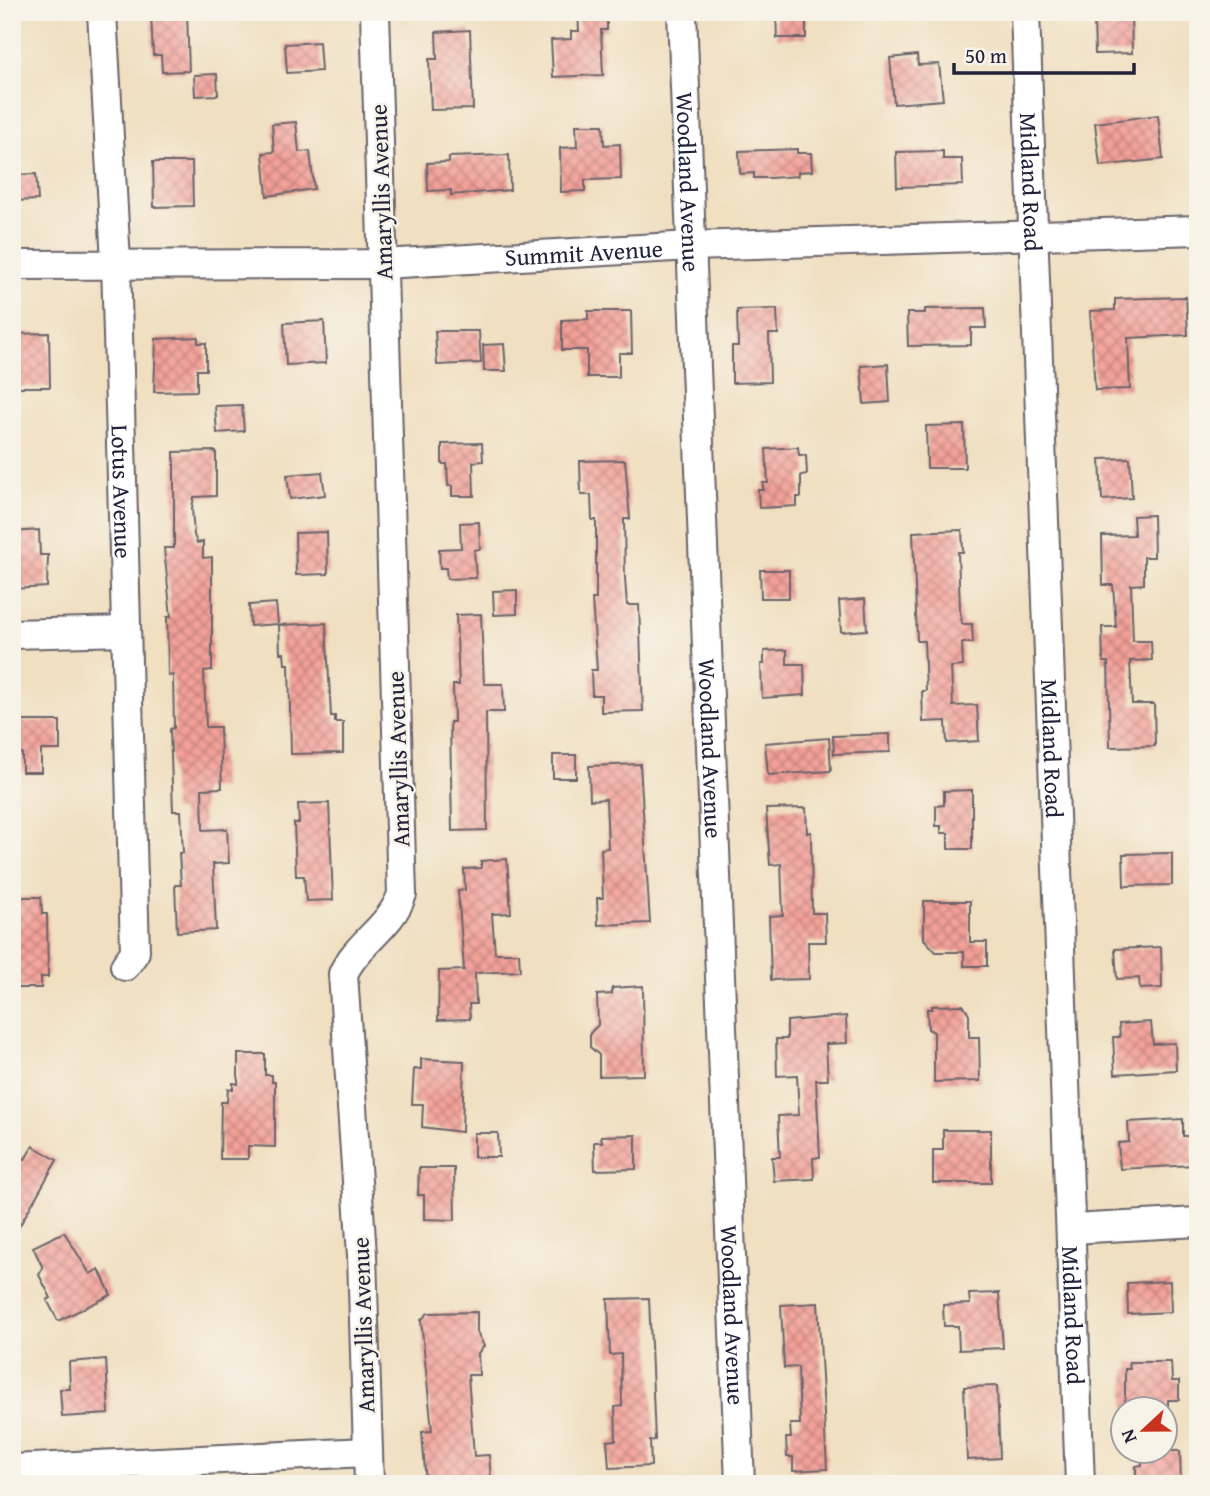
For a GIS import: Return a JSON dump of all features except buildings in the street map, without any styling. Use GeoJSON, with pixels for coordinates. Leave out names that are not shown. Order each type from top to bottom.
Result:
{"type":"FeatureCollection","features":[{"type":"Feature","properties":{"kind":"street","name":"Lotus Avenue"},"geometry":{"type":"LineString","coordinates":[[102,12],[116,262],[135,952],[125,966]]}},
{"type":"Feature","properties":{"kind":"street","name":"Amaryllis Avenue"},"geometry":{"type":"LineString","coordinates":[[369,1484],[362,1255],[343,974],[349,960],[398,908],[402,894],[375,12]]}},
{"type":"Feature","properties":{"kind":"street","name":"Woodland Avenue"},"geometry":{"type":"LineString","coordinates":[[682,12],[740,1484]]}},
{"type":"Feature","properties":{"kind":"street","name":"Midland Road"},"geometry":{"type":"LineString","coordinates":[[1025,12],[1080,1484]]}},
{"type":"Feature","properties":{"kind":"street","name":"Summit Avenue"},"geometry":{"type":"LineString","coordinates":[[12,265],[116,262],[383,264],[691,246],[1034,233],[1198,230]]}},
{"type":"Feature","properties":{"kind":"street"},"geometry":{"type":"LineString","coordinates":[[12,634],[126,631]]}},
{"type":"Feature","properties":{"kind":"street"},"geometry":{"type":"LineString","coordinates":[[1072,1228],[1198,1222]]}},
{"type":"Feature","properties":{"kind":"street"},"geometry":{"type":"LineString","coordinates":[[12,1469],[367,1452]]}}]}
